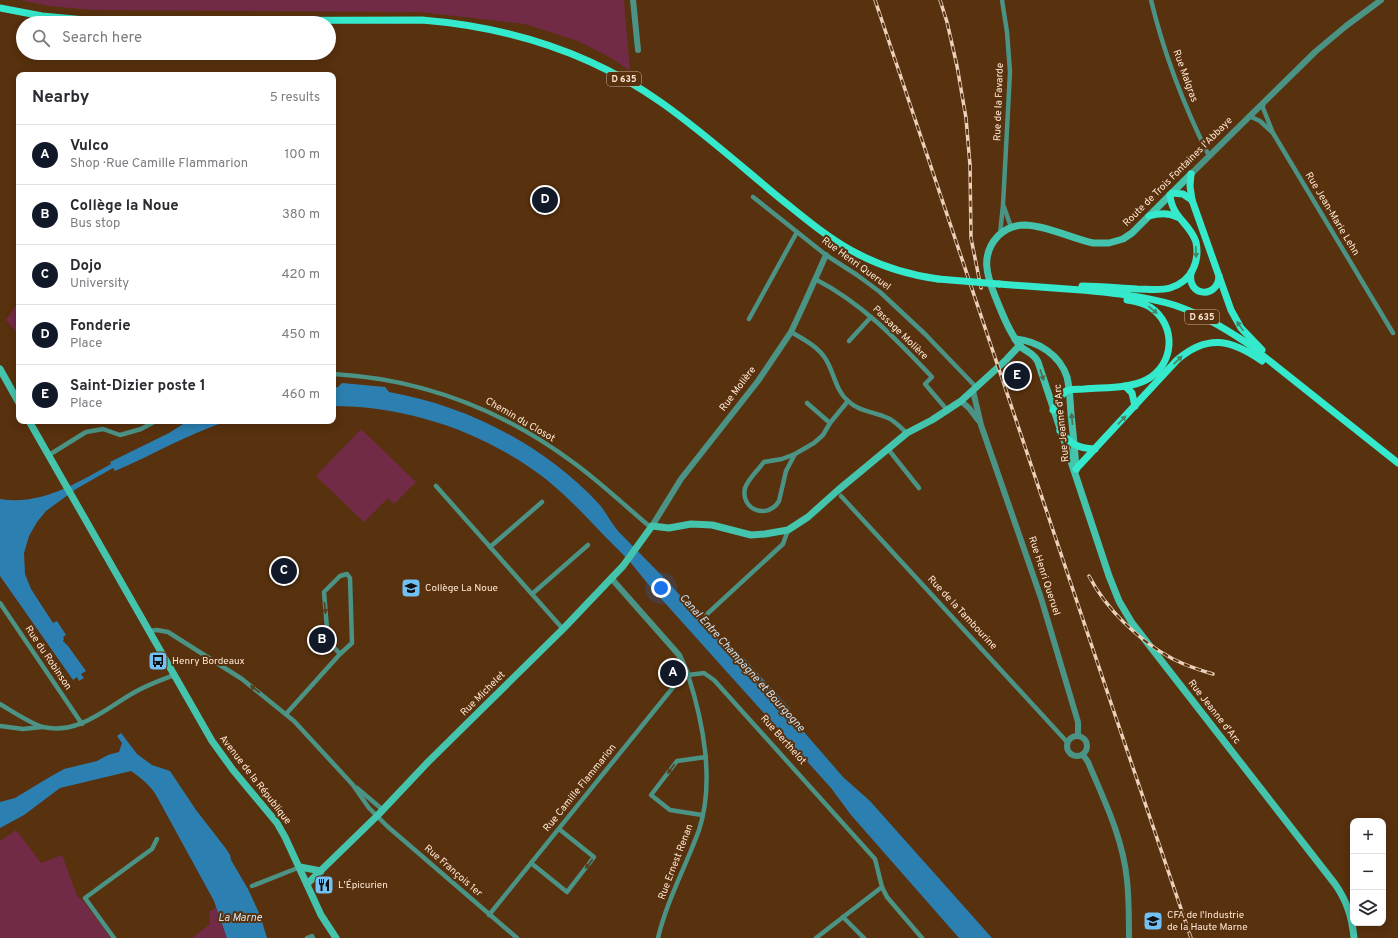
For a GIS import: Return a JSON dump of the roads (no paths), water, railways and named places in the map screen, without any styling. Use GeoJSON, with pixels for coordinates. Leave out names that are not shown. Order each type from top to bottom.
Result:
{"type":"FeatureCollection","features":[{"type":"Feature","properties":{"kind":"main road","name":"D 635"},"geometry":{"type":"LineString","coordinates":[[0,8],[42,16]]}},
{"type":"Feature","properties":{"kind":"main road","name":"D 635"},"geometry":{"type":"LineString","coordinates":[[336,21],[422,20],[473,25],[526,37],[588,61],[640,88],[684,120],[801,215],[843,246],[887,267],[906,273],[938,279],[1113,293],[1146,298],[1174,305],[1197,314],[1221,326],[1247,344],[1398,463]]}},
{"type":"Feature","properties":{"kind":"main road","name":"Route de Trois Fontaines l'Abbaye"},"geometry":{"type":"LineString","coordinates":[[1020,345],[1001,310],[987,272],[987,254],[990,247],[1000,234],[1011,227],[1018,225],[1035,226],[1093,244],[1108,244],[1123,239],[1132,233],[1191,174]]}},
{"type":"Feature","properties":{"kind":"main road"},"geometry":{"type":"LineString","coordinates":[[1191,174],[1190,186],[1192,200],[1231,310],[1241,328],[1255,344],[1319,400]]}},
{"type":"Feature","properties":{"kind":"main road"},"geometry":{"type":"LineString","coordinates":[[1192,200],[1183,194],[1171,194],[1172,207],[1191,232],[1198,251],[1196,262],[1191,273],[1191,284],[1194,288],[1204,292],[1209,292],[1216,286],[1218,276]]}},
{"type":"Feature","properties":{"kind":"main road"},"geometry":{"type":"LineString","coordinates":[[1149,216],[1166,213],[1179,218]]}},
{"type":"Feature","properties":{"kind":"main road"},"geometry":{"type":"LineString","coordinates":[[1037,287],[1094,286],[1161,290],[1176,286],[1191,273]]}},
{"type":"Feature","properties":{"kind":"main road"},"geometry":{"type":"LineString","coordinates":[[1053,410],[1062,394],[1069,390],[1125,386],[1139,383],[1151,377],[1161,368],[1164,363],[1170,339],[1161,318],[1149,307],[1137,302],[1062,289]]}},
{"type":"Feature","properties":{"kind":"main road","name":"Rue Jeanne d'Arc"},"geometry":{"type":"LineString","coordinates":[[1016,339],[1034,343],[1045,349],[1055,357],[1064,370],[1069,390],[1076,469],[1079,486]]}},
{"type":"Feature","properties":{"kind":"main road"},"geometry":{"type":"LineString","coordinates":[[1076,469],[1177,360],[1186,352],[1205,344],[1215,342],[1225,342],[1251,353],[1346,422]]}},
{"type":"Feature","properties":{"kind":"main road"},"geometry":{"type":"LineString","coordinates":[[652,526],[669,528],[691,524],[712,525],[751,535],[788,530],[808,517],[837,490],[907,433],[948,411],[961,401],[1020,345]]}},
{"type":"Feature","properties":{"kind":"main road","name":"Rue Jeanne d'Arc"},"geometry":{"type":"LineString","coordinates":[[1020,345],[1036,358],[1109,576],[1125,612],[1341,892],[1352,919],[1354,938]]}},
{"type":"Feature","properties":{"kind":"main road"},"geometry":{"type":"LineString","coordinates":[[0,369],[16,398]]}},
{"type":"Feature","properties":{"kind":"main road"},"geometry":{"type":"LineString","coordinates":[[1125,386],[1132,393],[1135,406]]}},
{"type":"Feature","properties":{"kind":"main road","name":"Avenue de la République"},"geometry":{"type":"LineString","coordinates":[[31,424],[212,741],[233,770],[277,823],[286,837],[321,915],[336,938]]}},
{"type":"Feature","properties":{"kind":"main road"},"geometry":{"type":"LineString","coordinates":[[1060,431],[1074,445],[1095,449]]}},
{"type":"Feature","properties":{"kind":"main road","name":"Rue Michelet"},"geometry":{"type":"LineString","coordinates":[[308,884],[383,810],[428,762],[563,629],[623,566],[652,526]]}},
{"type":"Feature","properties":{"kind":"main road"},"geometry":{"type":"LineString","coordinates":[[300,867],[321,871]]}},
{"type":"Feature","properties":{"kind":"street"},"geometry":{"type":"LineString","coordinates":[[633,0],[638,50]]}},
{"type":"Feature","properties":{"kind":"street","name":"Rue de la Favarde"},"geometry":{"type":"LineString","coordinates":[[1000,234],[1003,206],[1010,72],[1007,32],[1002,0]]}},
{"type":"Feature","properties":{"kind":"street","name":"Rue Malgras"},"geometry":{"type":"LineString","coordinates":[[1151,0],[1180,91],[1209,156]]}},
{"type":"Feature","properties":{"kind":"street","name":"Route de Trois Fontaines l'Abbaye"},"geometry":{"type":"LineString","coordinates":[[1191,174],[1315,52],[1381,0]]}},
{"type":"Feature","properties":{"kind":"street","name":"Rue Jean-Marie Lehn"},"geometry":{"type":"LineString","coordinates":[[1263,103],[1273,133],[1393,333]]}},
{"type":"Feature","properties":{"kind":"street","name":"Rue Jean-Marie Lehn"},"geometry":{"type":"LineString","coordinates":[[1249,116],[1260,121],[1273,133]]}},
{"type":"Feature","properties":{"kind":"street","name":"Rue Henri Queruel"},"geometry":{"type":"LineString","coordinates":[[752,197],[826,255],[880,292],[924,334],[975,389],[981,425],[1041,598],[1078,722],[1078,736]]}},
{"type":"Feature","properties":{"kind":"street","name":"Rue de la Favarde"},"geometry":{"type":"LineString","coordinates":[[1003,206],[1011,227]]}},
{"type":"Feature","properties":{"kind":"street"},"geometry":{"type":"LineString","coordinates":[[749,319],[797,232]]}},
{"type":"Feature","properties":{"kind":"street","name":"Rue Molière"},"geometry":{"type":"LineString","coordinates":[[652,526],[680,479],[758,381],[791,332],[826,255]]}},
{"type":"Feature","properties":{"kind":"street","name":"Passage Molière"},"geometry":{"type":"LineString","coordinates":[[815,279],[836,289],[890,334],[932,377],[925,384],[948,411]]}},
{"type":"Feature","properties":{"kind":"street"},"geometry":{"type":"LineString","coordinates":[[849,341],[871,317]]}},
{"type":"Feature","properties":{"kind":"street"},"geometry":{"type":"LineString","coordinates":[[791,332],[815,348],[825,358],[836,385],[848,401],[858,407],[896,422],[907,433]]}},
{"type":"Feature","properties":{"kind":"street","name":"Chemin du Closot"},"geometry":{"type":"LineString","coordinates":[[336,374],[358,375],[392,380],[452,397],[479,407],[508,421],[572,462],[597,481],[648,525],[652,526]]}},
{"type":"Feature","properties":{"kind":"street"},"geometry":{"type":"LineString","coordinates":[[795,454],[786,471],[777,505],[766,512],[760,512],[750,506],[745,498],[746,486],[764,462],[782,459],[795,454],[814,443],[823,435],[830,423],[848,401]]}},
{"type":"Feature","properties":{"kind":"street","name":"Rue Henri Queruel"},"geometry":{"type":"LineString","coordinates":[[961,401],[969,408],[981,425]]}},
{"type":"Feature","properties":{"kind":"street"},"geometry":{"type":"LineString","coordinates":[[807,403],[830,423]]}},
{"type":"Feature","properties":{"kind":"street"},"geometry":{"type":"LineString","coordinates":[[49,455],[86,432],[103,430],[120,435],[140,429],[150,424]]}},
{"type":"Feature","properties":{"kind":"street"},"geometry":{"type":"LineString","coordinates":[[888,449],[920,488]]}},
{"type":"Feature","properties":{"kind":"street"},"geometry":{"type":"LineString","coordinates":[[436,486],[563,629]]}},
{"type":"Feature","properties":{"kind":"street","name":"Rue de la Tambourine"},"geometry":{"type":"LineString","coordinates":[[840,496],[1068,743]]}},
{"type":"Feature","properties":{"kind":"street"},"geometry":{"type":"LineString","coordinates":[[490,547],[542,502]]}},
{"type":"Feature","properties":{"kind":"street"},"geometry":{"type":"LineString","coordinates":[[706,615],[783,544],[788,530]]}},
{"type":"Feature","properties":{"kind":"street"},"geometry":{"type":"LineString","coordinates":[[532,594],[588,545]]}},
{"type":"Feature","properties":{"kind":"street"},"geometry":{"type":"LineString","coordinates":[[286,714],[340,654],[352,643],[350,578],[347,574],[343,574],[324,592],[328,641],[340,654]]}},
{"type":"Feature","properties":{"kind":"street"},"geometry":{"type":"LineString","coordinates":[[611,578],[679,655],[688,675]]}},
{"type":"Feature","properties":{"kind":"street","name":"Rue du Robinson"},"geometry":{"type":"LineString","coordinates":[[0,603],[82,724]]}},
{"type":"Feature","properties":{"kind":"street"},"geometry":{"type":"LineString","coordinates":[[149,631],[158,630],[168,632],[242,679],[286,714],[353,785],[383,810]]}},
{"type":"Feature","properties":{"kind":"street","name":"Rue Berthelot"},"geometry":{"type":"LineString","coordinates":[[688,675],[704,673],[710,676],[772,742],[876,859],[882,887],[887,897],[922,938]]}},
{"type":"Feature","properties":{"kind":"street"},"geometry":{"type":"LineString","coordinates":[[0,726],[23,729],[42,727],[70,728],[82,724],[137,691],[174,675]]}},
{"type":"Feature","properties":{"kind":"street","name":"Rue Ernest Renan"},"geometry":{"type":"LineString","coordinates":[[658,938],[666,912],[699,828],[706,795],[706,757],[694,695],[688,675]]}},
{"type":"Feature","properties":{"kind":"street","name":"Rue Camille Flammarion"},"geometry":{"type":"LineString","coordinates":[[489,915],[679,680],[688,675]]}},
{"type":"Feature","properties":{"kind":"street"},"geometry":{"type":"LineString","coordinates":[[0,704],[42,727]]}},
{"type":"Feature","properties":{"kind":"street"},"geometry":{"type":"LineString","coordinates":[[1078,736],[1084,738],[1087,744],[1087,750],[1083,755],[1077,756],[1071,754],[1068,749],[1068,743],[1072,738],[1078,736]]}},
{"type":"Feature","properties":{"kind":"street"},"geometry":{"type":"LineString","coordinates":[[1083,755],[1088,762],[1112,819],[1124,860],[1127,880],[1129,938]]}},
{"type":"Feature","properties":{"kind":"street"},"geometry":{"type":"LineString","coordinates":[[702,815],[670,810],[651,795],[677,761],[706,757]]}},
{"type":"Feature","properties":{"kind":"street","name":"Rue François 1er"},"geometry":{"type":"LineString","coordinates":[[353,785],[369,808],[377,816],[517,938]]}},
{"type":"Feature","properties":{"kind":"street"},"geometry":{"type":"LineString","coordinates":[[531,863],[567,892],[594,857],[559,829]]}},
{"type":"Feature","properties":{"kind":"street"},"geometry":{"type":"LineString","coordinates":[[114,938],[85,898],[152,848],[157,840]]}},
{"type":"Feature","properties":{"kind":"street"},"geometry":{"type":"LineString","coordinates":[[252,886],[300,867]]}},
{"type":"Feature","properties":{"kind":"street"},"geometry":{"type":"LineString","coordinates":[[816,938],[882,887]]}},
{"type":"Feature","properties":{"kind":"street"},"geometry":{"type":"LineString","coordinates":[[843,917],[864,938]]}},
{"type":"Feature","properties":{"kind":"street"},"geometry":{"type":"LineString","coordinates":[[306,938],[312,936],[313,938]]}},
{"type":"Feature","properties":{"kind":"water","name":"Canal Entre Champagne et Bourgogne"},"geometry":{"type":"Polygon","coordinates":[[[342,383],[385,387],[389,392],[418,398],[476,418],[529,446],[577,483],[599,504],[618,531],[667,581],[733,655],[743,657],[790,709],[791,717],[843,777],[870,801],[992,938],[959,938],[851,815],[831,788],[656,593],[631,563],[578,508],[553,485],[524,463],[473,436],[446,425],[390,411],[362,407],[336,406],[336,387],[342,383]]]}},
{"type":"Feature","properties":{"kind":"water"},"geometry":{"type":"Polygon","coordinates":[[[183,424],[220,424],[185,438],[115,471],[113,468],[76,489],[46,511],[37,522],[29,536],[24,553],[25,574],[31,589],[53,623],[57,621],[66,635],[63,637],[63,641],[86,671],[81,674],[84,678],[79,681],[77,677],[73,680],[0,576],[0,499],[29,499],[58,491],[111,464],[110,462],[169,433],[183,424]]]}},
{"type":"Feature","properties":{"kind":"water","name":"La Marne"},"geometry":{"type":"Polygon","coordinates":[[[121,733],[137,754],[152,765],[170,771],[196,810],[227,850],[260,915],[267,938],[227,938],[214,901],[156,795],[145,782],[131,771],[60,788],[24,815],[0,828],[0,802],[15,798],[64,769],[97,761],[108,755],[119,752],[122,743],[117,736],[121,733]]]}},
{"type":"Feature","properties":{"kind":"railway"},"geometry":{"type":"LineString","coordinates":[[875,0],[1191,938]]}},
{"type":"Feature","properties":{"kind":"railway"},"geometry":{"type":"LineString","coordinates":[[940,0],[947,22],[957,66],[966,118],[970,165],[971,238],[981,288]]}},
{"type":"Feature","properties":{"kind":"railway"},"geometry":{"type":"LineString","coordinates":[[1089,576],[1114,612],[1136,634],[1160,652],[1173,659],[1213,674]]}},
{"type":"Feature","properties":{"kind":"place","name":"Fonderie"},"geometry":{"type":"Point","coordinates":[545,200]}},
{"type":"Feature","properties":{"kind":"place","name":"Saint-Dizier poste 1"},"geometry":{"type":"Point","coordinates":[1017,376]}},
{"type":"Feature","properties":{"kind":"place","name":"Dojo"},"geometry":{"type":"Point","coordinates":[284,571]}},
{"type":"Feature","properties":{"kind":"place","name":"Collège La Noue"},"geometry":{"type":"Point","coordinates":[411,588]}},
{"type":"Feature","properties":{"kind":"place","name":"Collège la Noue"},"geometry":{"type":"Point","coordinates":[322,640]}},
{"type":"Feature","properties":{"kind":"place","name":"Henry Bordeaux"},"geometry":{"type":"Point","coordinates":[158,661]}},
{"type":"Feature","properties":{"kind":"place","name":"Vulco"},"geometry":{"type":"Point","coordinates":[673,673]}},
{"type":"Feature","properties":{"kind":"place","name":"L'Épicurien"},"geometry":{"type":"Point","coordinates":[324,885]}},
{"type":"Feature","properties":{"kind":"place","name":"CFA de l'Industrie de la Haute Marne"},"geometry":{"type":"Point","coordinates":[1153,921]}}]}
